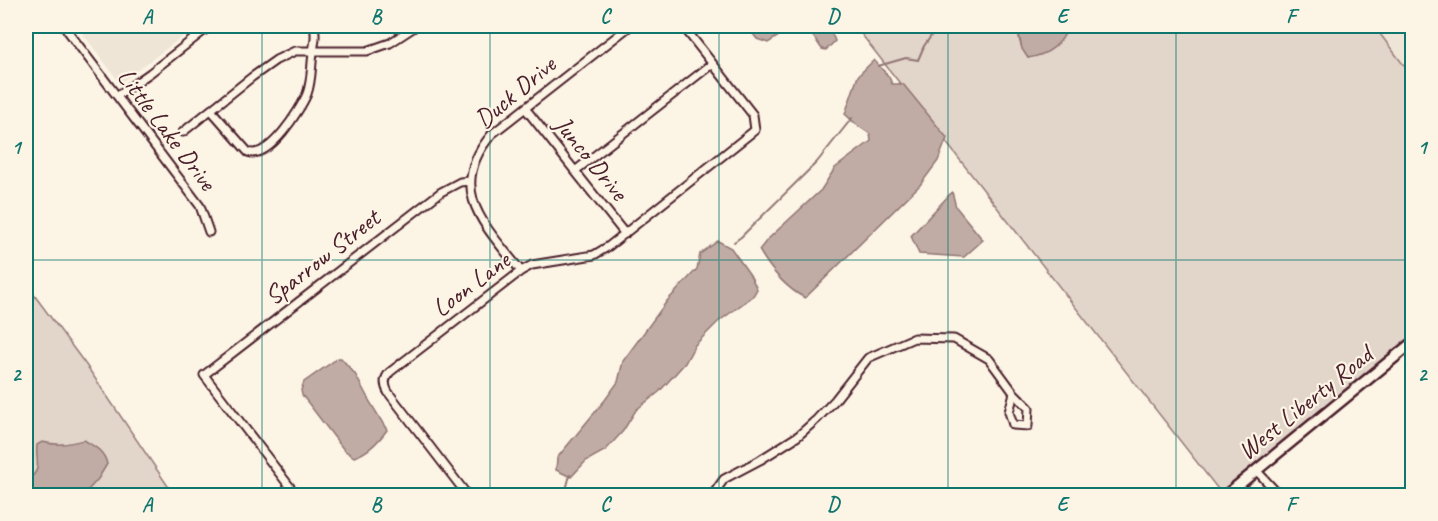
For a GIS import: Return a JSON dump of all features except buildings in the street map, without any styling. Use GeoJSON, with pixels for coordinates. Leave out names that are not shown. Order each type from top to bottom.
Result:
{"type":"FeatureCollection","features":[{"type":"Feature","properties":{"kind":"main road","name":"West Liberty Road"},"geometry":{"type":"LineString","coordinates":[[1225,495],[1413,344]]}},
{"type":"Feature","properties":{"kind":"street","name":"Little Lake Drive"},"geometry":{"type":"LineString","coordinates":[[64,26],[200,207],[209,232]]}},
{"type":"Feature","properties":{"kind":"street"},"geometry":{"type":"LineString","coordinates":[[117,96],[210,26]]}},
{"type":"Feature","properties":{"kind":"street"},"geometry":{"type":"LineString","coordinates":[[211,110],[244,149],[252,154],[262,151],[281,135],[307,93],[316,42],[314,26]]}},
{"type":"Feature","properties":{"kind":"street"},"geometry":{"type":"LineString","coordinates":[[183,132],[252,76],[295,51],[367,51],[390,43],[416,26]]}},
{"type":"Feature","properties":{"kind":"street","name":"Duck Drive"},"geometry":{"type":"LineString","coordinates":[[521,271],[480,218],[474,204],[470,181],[477,154],[492,134],[630,26]]}},
{"type":"Feature","properties":{"kind":"street"},"geometry":{"type":"LineString","coordinates":[[575,171],[712,64],[683,26]]}},
{"type":"Feature","properties":{"kind":"street","name":"Loon Lane"},"geometry":{"type":"LineString","coordinates":[[468,495],[388,392],[386,378],[390,372],[521,271],[532,265],[594,255],[609,246],[755,130],[753,115],[712,64]]}},
{"type":"Feature","properties":{"kind":"street","name":"Junco Drive"},"geometry":{"type":"LineString","coordinates":[[525,108],[625,234]]}},
{"type":"Feature","properties":{"kind":"street","name":"Sparrow Street"},"geometry":{"type":"LineString","coordinates":[[297,495],[204,375],[441,192],[459,182],[470,181]]}},
{"type":"Feature","properties":{"kind":"street"},"geometry":{"type":"LineString","coordinates":[[712,495],[724,479],[798,436],[835,400],[868,358],[914,338],[954,339],[989,359],[1014,393],[1029,408],[1028,426],[1013,426],[1009,412],[1014,393]]}},
{"type":"Feature","properties":{"kind":"street"},"geometry":{"type":"LineString","coordinates":[[1256,470],[1280,495]]}},
{"type":"Feature","properties":{"kind":"shaded area"},"geometry":{"type":"Polygon","coordinates":[[[77,26],[197,26],[120,83],[77,26]]]}},
{"type":"Feature","properties":{"kind":"shaded area"},"geometry":{"type":"Polygon","coordinates":[[[747,26],[794,26],[768,43],[757,39],[747,26]]]}},
{"type":"Feature","properties":{"kind":"shaded area"},"geometry":{"type":"Polygon","coordinates":[[[800,26],[825,26],[835,41],[826,50],[822,49],[810,32],[800,26]]]}},
{"type":"Feature","properties":{"kind":"shaded area"},"geometry":{"type":"Polygon","coordinates":[[[855,26],[1021,26],[1019,38],[1028,58],[1065,34],[1068,26],[1374,26],[1412,76],[1412,339],[1221,493],[855,26]]]}},
{"type":"Feature","properties":{"kind":"shaded area"},"geometry":{"type":"Polygon","coordinates":[[[1021,26],[1068,26],[1062,39],[1053,48],[1028,58],[1022,49],[1018,30],[1021,26]]]}},
{"type":"Feature","properties":{"kind":"shaded area"},"geometry":{"type":"Polygon","coordinates":[[[1374,26],[1412,26],[1412,76],[1402,63],[1374,26]]]}},
{"type":"Feature","properties":{"kind":"shaded area"},"geometry":{"type":"Polygon","coordinates":[[[874,60],[892,84],[903,84],[947,138],[938,161],[920,185],[805,298],[779,277],[759,250],[821,190],[835,168],[871,141],[870,134],[845,114],[858,76],[874,60]]]}},
{"type":"Feature","properties":{"kind":"shaded area"},"geometry":{"type":"Polygon","coordinates":[[[952,192],[956,207],[983,240],[964,257],[919,254],[911,236],[952,192]]]}},
{"type":"Feature","properties":{"kind":"shaded area"},"geometry":{"type":"Polygon","coordinates":[[[718,241],[731,248],[750,275],[757,289],[753,296],[718,322],[695,345],[685,363],[659,392],[636,410],[623,431],[606,450],[586,461],[571,477],[556,470],[557,458],[618,382],[623,361],[667,301],[697,269],[700,254],[718,241]]]}},
{"type":"Feature","properties":{"kind":"shaded area"},"geometry":{"type":"Polygon","coordinates":[[[26,284],[86,365],[174,495],[26,495],[26,284]]]}},
{"type":"Feature","properties":{"kind":"shaded area"},"geometry":{"type":"Polygon","coordinates":[[[341,358],[355,374],[387,430],[364,453],[354,457],[344,450],[302,395],[301,390],[304,382],[341,358]]]}},
{"type":"Feature","properties":{"kind":"shaded area"},"geometry":{"type":"Polygon","coordinates":[[[84,440],[101,453],[107,464],[88,490],[60,495],[26,495],[26,482],[37,469],[37,445],[42,442],[63,444],[84,440]]]}},
{"type":"Feature","properties":{"kind":"waterway"},"geometry":{"type":"LineString","coordinates":[[878,66],[906,58],[918,60],[924,46],[938,26]]}},
{"type":"Feature","properties":{"kind":"waterway"},"geometry":{"type":"LineString","coordinates":[[734,242],[817,162],[852,118]]}},
{"type":"Feature","properties":{"kind":"waterway"},"geometry":{"type":"LineString","coordinates":[[562,496],[570,475]]}}]}
